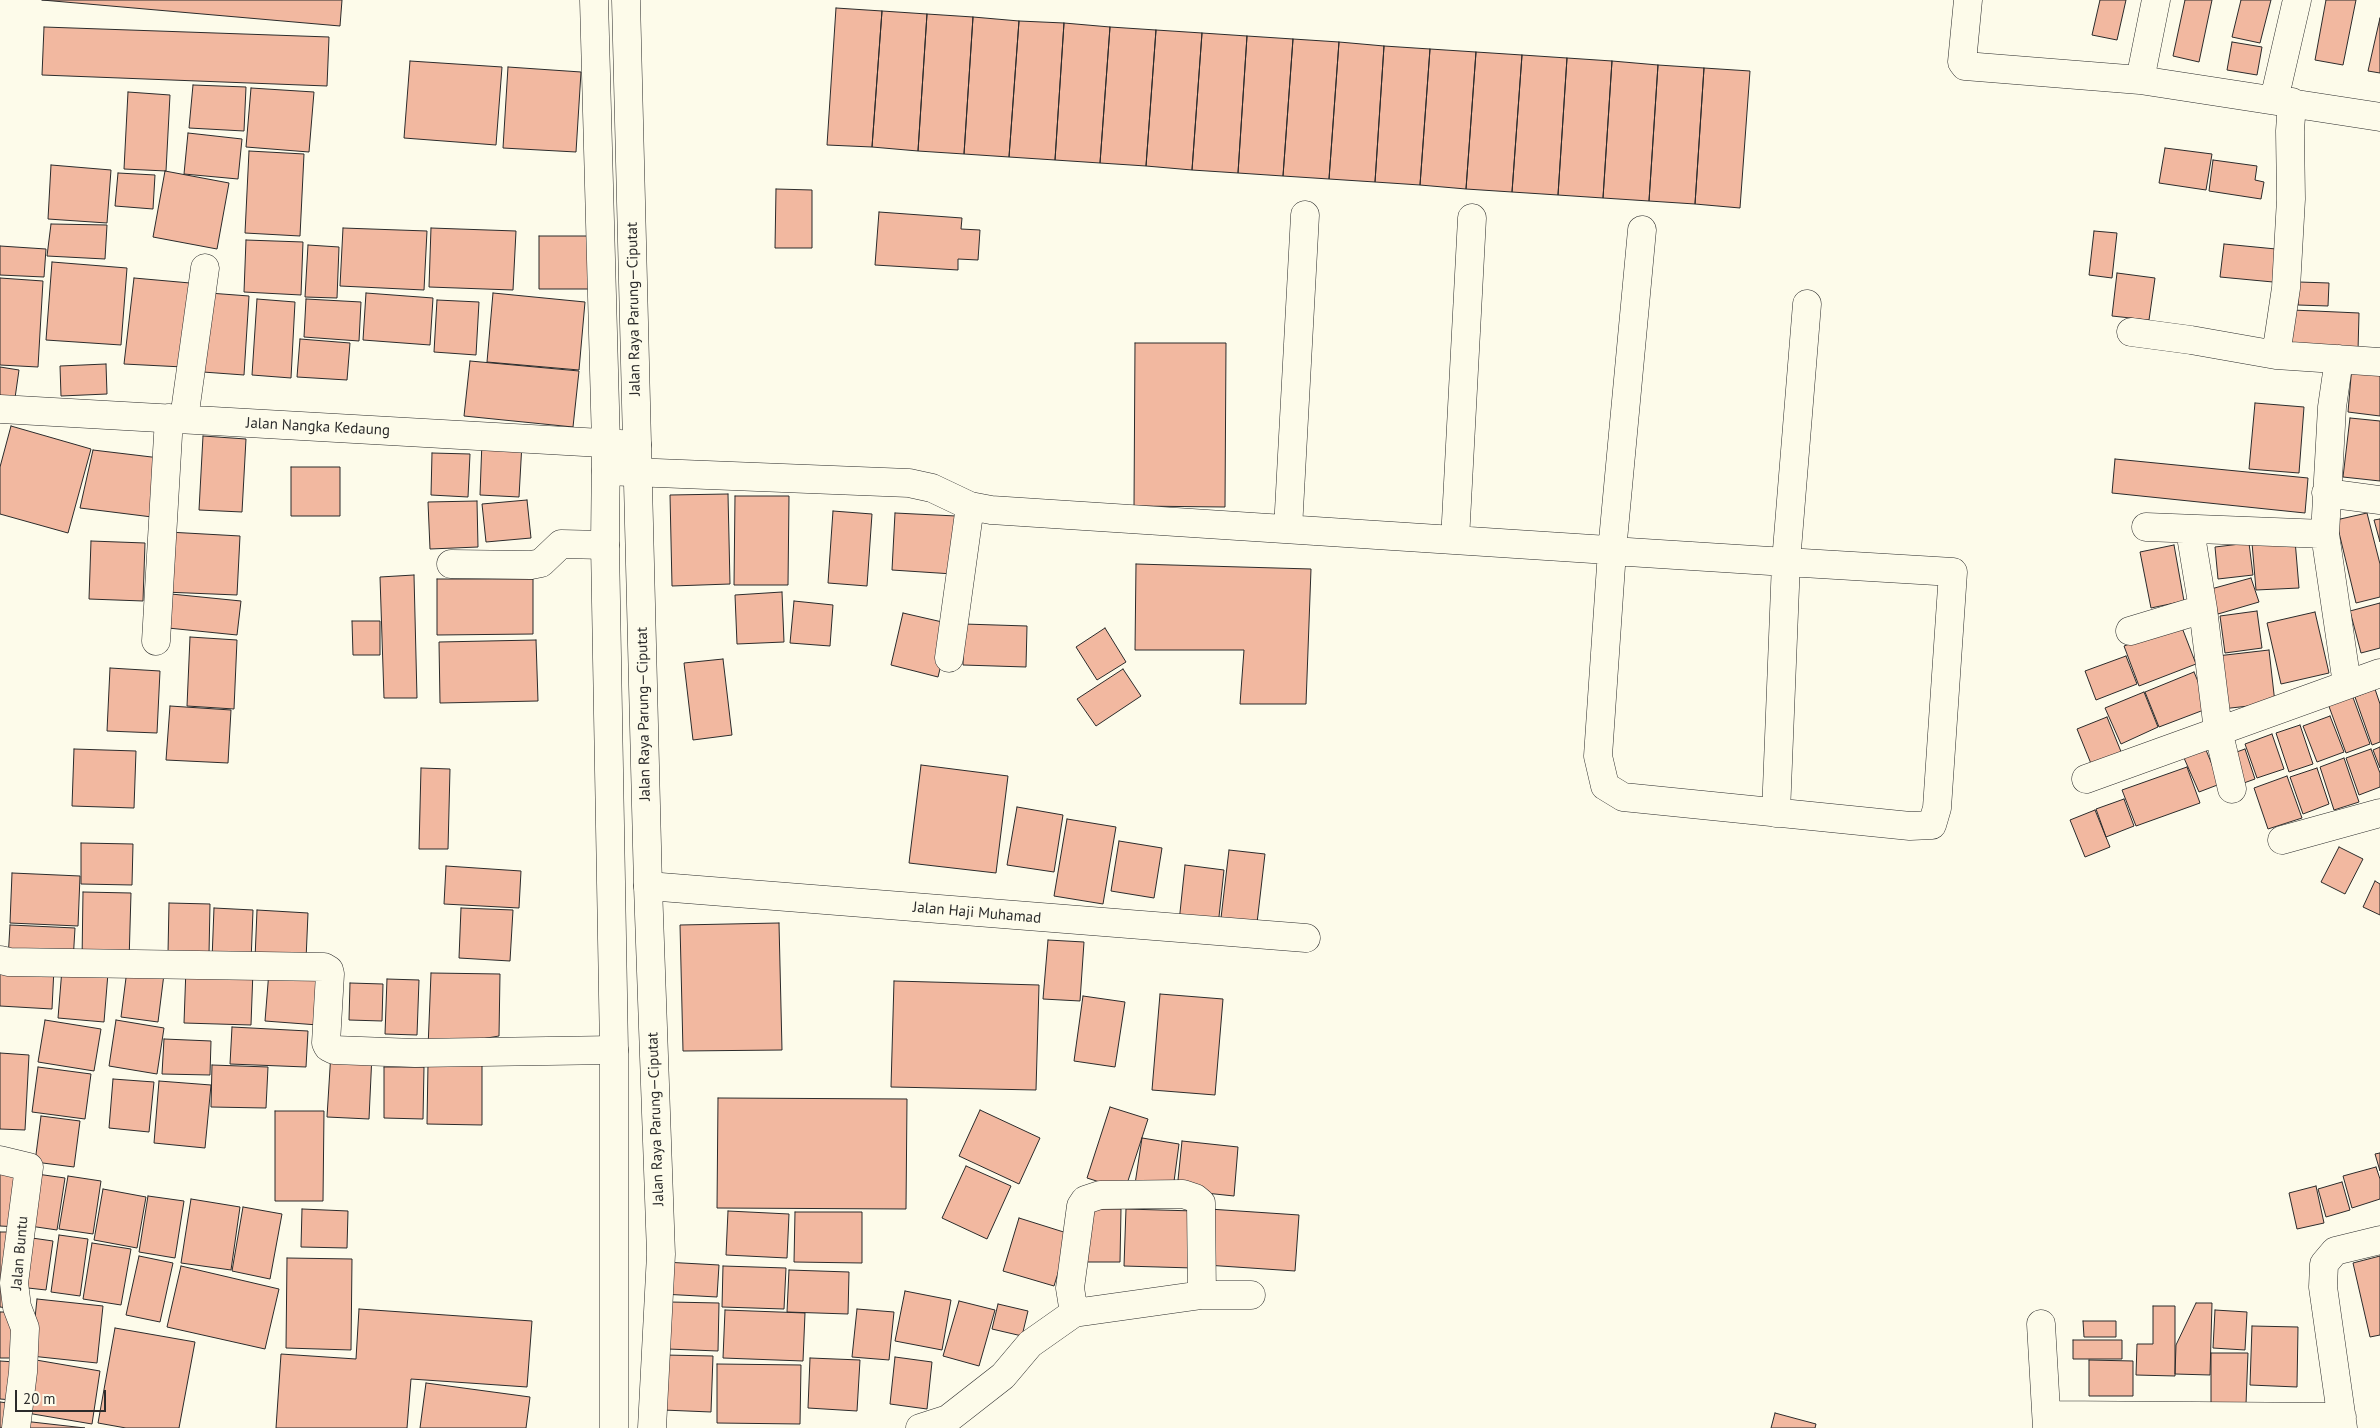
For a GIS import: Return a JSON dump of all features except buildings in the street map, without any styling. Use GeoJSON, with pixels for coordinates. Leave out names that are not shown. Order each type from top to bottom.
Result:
{"type":"FeatureCollection","features":[{"type":"Feature","properties":{"kind":"main road","name":"Jalan Raya Parung—Ciputat"},"geometry":{"type":"LineString","coordinates":[[594,0],[606,458],[605,545],[614,1050],[614,1428]]}},
{"type":"Feature","properties":{"kind":"main road","name":"Jalan Raya Parung—Ciputat"},"geometry":{"type":"LineString","coordinates":[[626,0],[648,886],[661,1254],[652,1428]]}},
{"type":"Feature","properties":{"kind":"main road"},"geometry":{"type":"LineString","coordinates":[[1968,0],[1962,62],[1965,66],[2140,80],[2380,117]]}},
{"type":"Feature","properties":{"kind":"main road"},"geometry":{"type":"LineString","coordinates":[[2140,80],[2156,0]]}},
{"type":"Feature","properties":{"kind":"main road"},"geometry":{"type":"LineString","coordinates":[[2276,355],[2286,288],[2291,199],[2290,130],[2283,101],[2297,0]]}},
{"type":"Feature","properties":{"kind":"main road"},"geometry":{"type":"LineString","coordinates":[[1288,529],[1306,214]]}},
{"type":"Feature","properties":{"kind":"main road"},"geometry":{"type":"LineString","coordinates":[[1455,540],[1472,218]]}},
{"type":"Feature","properties":{"kind":"main road"},"geometry":{"type":"LineString","coordinates":[[606,458],[638,471],[909,484],[932,488],[970,506],[992,510],[1612,551],[1953,572],[1937,808],[1932,825],[1910,826],[1623,797],[1605,786],[1598,756],[1612,551],[1642,230]]}},
{"type":"Feature","properties":{"kind":"main road"},"geometry":{"type":"LineString","coordinates":[[156,641],[176,418],[205,268]]}},
{"type":"Feature","properties":{"kind":"main road"},"geometry":{"type":"LineString","coordinates":[[602,284],[633,282]]}},
{"type":"Feature","properties":{"kind":"main road"},"geometry":{"type":"LineString","coordinates":[[1776,813],[1786,562],[1807,304]]}},
{"type":"Feature","properties":{"kind":"main road"},"geometry":{"type":"LineString","coordinates":[[2131,332],[2276,355],[2380,362]]}},
{"type":"Feature","properties":{"kind":"main road"},"geometry":{"type":"LineString","coordinates":[[2339,359],[2332,407],[2325,534],[2347,684]]}},
{"type":"Feature","properties":{"kind":"main road","name":"Jalan Nangka Kedaung"},"geometry":{"type":"LineString","coordinates":[[0,409],[176,418],[606,458],[637,444]]}},
{"type":"Feature","properties":{"kind":"main road"},"geometry":{"type":"LineString","coordinates":[[2326,493],[2380,500]]}},
{"type":"Feature","properties":{"kind":"main road"},"geometry":{"type":"LineString","coordinates":[[949,658],[970,506]]}},
{"type":"Feature","properties":{"kind":"main road"},"geometry":{"type":"LineString","coordinates":[[2146,527],[2325,534]]}},
{"type":"Feature","properties":{"kind":"main road"},"geometry":{"type":"LineString","coordinates":[[2190,530],[2203,609],[2218,730],[2232,789]]}},
{"type":"Feature","properties":{"kind":"main road"},"geometry":{"type":"LineString","coordinates":[[451,564],[531,566],[541,563],[561,544],[605,545]]}},
{"type":"Feature","properties":{"kind":"main road"},"geometry":{"type":"LineString","coordinates":[[2130,631],[2203,609]]}},
{"type":"Feature","properties":{"kind":"main road"},"geometry":{"type":"LineString","coordinates":[[2086,778],[2380,673]]}},
{"type":"Feature","properties":{"kind":"main road"},"geometry":{"type":"LineString","coordinates":[[2282,840],[2380,813]]}},
{"type":"Feature","properties":{"kind":"main road","name":"Jalan Haji Muhamad"},"geometry":{"type":"LineString","coordinates":[[648,886],[1306,938]]}},
{"type":"Feature","properties":{"kind":"main road"},"geometry":{"type":"LineString","coordinates":[[0,960],[9,962],[324,967],[329,970],[330,974],[326,1043],[328,1047],[334,1050],[416,1053],[614,1050]]}},
{"type":"Feature","properties":{"kind":"main road","name":"Jalan Buntu"},"geometry":{"type":"LineString","coordinates":[[0,1160],[29,1167],[14,1283],[16,1306],[25,1328],[23,1372],[16,1428]]}},
{"type":"Feature","properties":{"kind":"main road"},"geometry":{"type":"LineString","coordinates":[[1074,1313],[1070,1288],[1081,1206],[1085,1200],[1100,1194],[1183,1194],[1196,1198],[1201,1203],[1202,1295]]}},
{"type":"Feature","properties":{"kind":"main road"},"geometry":{"type":"LineString","coordinates":[[2041,1324],[2047,1422],[2342,1422],[2323,1287],[2324,1264],[2335,1251],[2380,1240]]}},
{"type":"Feature","properties":{"kind":"main road"},"geometry":{"type":"LineString","coordinates":[[920,1428],[948,1419],[1003,1376],[1030,1344],[1074,1313],[1202,1295],[1251,1295]]}}]}
